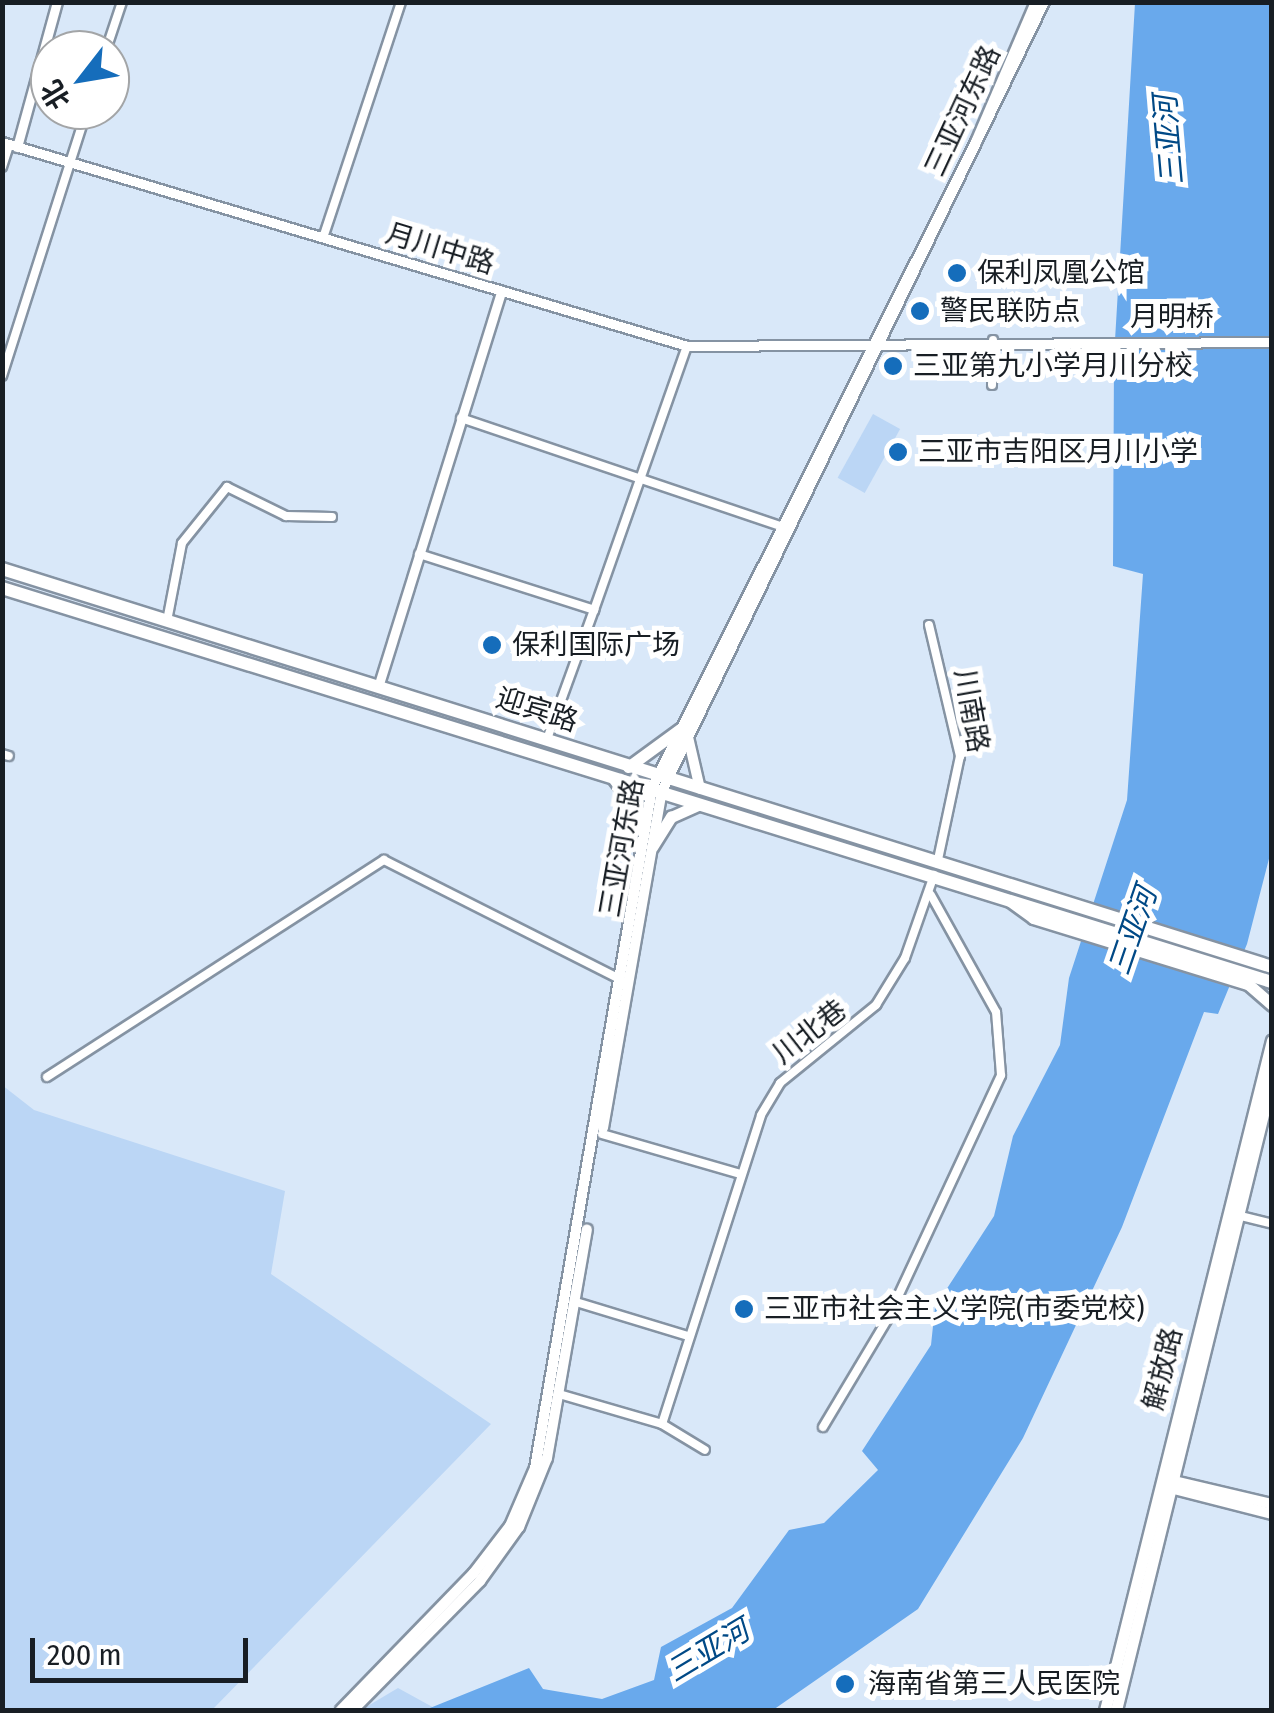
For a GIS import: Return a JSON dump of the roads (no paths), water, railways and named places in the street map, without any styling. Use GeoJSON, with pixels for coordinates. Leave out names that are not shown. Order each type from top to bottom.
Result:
{"type":"FeatureCollection","features":[{"type":"Feature","properties":{"kind":"highway","name":"迎宾路"},"geometry":{"type":"LineString","coordinates":[[2,570],[547,739],[628,767],[704,804],[935,869],[1051,912]]}},
{"type":"Feature","properties":{"kind":"highway","name":"迎宾路"},"geometry":{"type":"LineString","coordinates":[[2,588],[605,773],[700,789],[1051,912]]}},
{"type":"Feature","properties":{"kind":"highway"},"geometry":{"type":"LineString","coordinates":[[1051,912],[1272,982]]}},
{"type":"Feature","properties":{"kind":"highway"},"geometry":{"type":"LineString","coordinates":[[1252,974],[1272,967]]}},
{"type":"Feature","properties":{"kind":"main road","name":"三亚河东路"},"geometry":{"type":"LineString","coordinates":[[341,1710],[473,1574],[510,1526],[535,1468],[646,825],[659,783],[1036,2]]}},
{"type":"Feature","properties":{"kind":"main road","name":"三亚河东路"},"geometry":{"type":"LineString","coordinates":[[684,728],[886,341],[1044,2]]}},
{"type":"Feature","properties":{"kind":"main road"},"geometry":{"type":"LineString","coordinates":[[628,767],[684,728],[700,789]]}},
{"type":"Feature","properties":{"kind":"main road"},"geometry":{"type":"LineString","coordinates":[[605,773],[633,797],[646,825]]}},
{"type":"Feature","properties":{"kind":"main road","name":"三亚河东路"},"geometry":{"type":"LineString","coordinates":[[353,1710],[480,1581],[518,1527],[547,1458],[652,847],[659,783]]}},
{"type":"Feature","properties":{"kind":"main road"},"geometry":{"type":"LineString","coordinates":[[652,847],[671,816],[704,804]]}},
{"type":"Feature","properties":{"kind":"main road"},"geometry":{"type":"LineString","coordinates":[[1252,974],[1272,1005]]}},
{"type":"Feature","properties":{"kind":"main road","name":"解放路"},"geometry":{"type":"LineString","coordinates":[[1116,1710],[1272,1040]]}},
{"type":"Feature","properties":{"kind":"main road","name":"解放路"},"geometry":{"type":"LineString","coordinates":[[1105,1710],[1272,1078]]}},
{"type":"Feature","properties":{"kind":"main road"},"geometry":{"type":"LineString","coordinates":[[1166,1483],[1272,1504]]}},
{"type":"Feature","properties":{"kind":"main road"},"geometry":{"type":"LineString","coordinates":[[1166,1483],[1272,1514]]}},
{"type":"Feature","properties":{"kind":"street"},"geometry":{"type":"LineString","coordinates":[[2,166],[57,2]]}},
{"type":"Feature","properties":{"kind":"street"},"geometry":{"type":"LineString","coordinates":[[113,30],[122,2]]}},
{"type":"Feature","properties":{"kind":"street"},"geometry":{"type":"LineString","coordinates":[[323,238],[401,2]]}},
{"type":"Feature","properties":{"kind":"street"},"geometry":{"type":"LineString","coordinates":[[2,376],[80,130]]}},
{"type":"Feature","properties":{"kind":"street","name":"月川中路"},"geometry":{"type":"LineString","coordinates":[[10,145],[687,346],[993,340]]}},
{"type":"Feature","properties":{"kind":"street"},"geometry":{"type":"LineString","coordinates":[[378,687],[501,291]]}},
{"type":"Feature","properties":{"kind":"street"},"geometry":{"type":"LineString","coordinates":[[992,385],[993,340]]}},
{"type":"Feature","properties":{"kind":"street","name":"月明桥"},"geometry":{"type":"LineString","coordinates":[[993,340],[1272,342]]}},
{"type":"Feature","properties":{"kind":"street"},"geometry":{"type":"LineString","coordinates":[[547,739],[687,346]]}},
{"type":"Feature","properties":{"kind":"street"},"geometry":{"type":"LineString","coordinates":[[461,418],[782,527]]}},
{"type":"Feature","properties":{"kind":"street"},"geometry":{"type":"LineString","coordinates":[[167,621],[182,543],[227,486],[286,516],[332,517]]}},
{"type":"Feature","properties":{"kind":"street"},"geometry":{"type":"LineString","coordinates":[[418,554],[594,610]]}},
{"type":"Feature","properties":{"kind":"street","name":"川南路"},"geometry":{"type":"LineString","coordinates":[[928,626],[960,756],[935,869]]}},
{"type":"Feature","properties":{"kind":"street"},"geometry":{"type":"LineString","coordinates":[[46,1077],[384,860],[622,980]]}},
{"type":"Feature","properties":{"kind":"street","name":"川北巷"},"geometry":{"type":"LineString","coordinates":[[662,1424],[741,1174],[780,1083],[876,1005],[932,895],[935,869]]}},
{"type":"Feature","properties":{"kind":"street"},"geometry":{"type":"LineString","coordinates":[[823,1427],[887,1320],[1001,1075],[996,1012],[932,895]]}},
{"type":"Feature","properties":{"kind":"street"},"geometry":{"type":"LineString","coordinates":[[602,1134],[741,1174]]}},
{"type":"Feature","properties":{"kind":"street"},"geometry":{"type":"LineString","coordinates":[[1236,1215],[1272,1224]]}},
{"type":"Feature","properties":{"kind":"street"},"geometry":{"type":"LineString","coordinates":[[576,1302],[688,1336]]}},
{"type":"Feature","properties":{"kind":"street"},"geometry":{"type":"LineString","coordinates":[[559,1394],[662,1424],[704,1450]]}},
{"type":"Feature","properties":{"kind":"water","name":"三亚河"},"geometry":{"type":"Polygon","coordinates":[[[1135,3],[1271,3],[1271,851],[1247,944],[1218,1014],[1204,1012],[1122,1227],[1023,1438],[918,1609],[773,1710],[425,1710],[529,1668],[543,1689],[602,1699],[654,1680],[661,1647],[732,1608],[789,1530],[824,1523],[878,1470],[862,1451],[931,1345],[935,1307],[994,1216],[1013,1136],[1060,1045],[1069,978],[1127,800],[1143,574],[1113,566],[1114,357],[1135,3]]]}},
{"type":"Feature","properties":{"kind":"place","name":"保利凤凰公馆"},"geometry":{"type":"Point","coordinates":[957,273]}},
{"type":"Feature","properties":{"kind":"place","name":"警民联防点"},"geometry":{"type":"Point","coordinates":[920,311]}},
{"type":"Feature","properties":{"kind":"place","name":"三亚第九小学月川分校"},"geometry":{"type":"Point","coordinates":[893,366]}},
{"type":"Feature","properties":{"kind":"place","name":"三亚市吉阳区月川小学"},"geometry":{"type":"Point","coordinates":[898,452]}},
{"type":"Feature","properties":{"kind":"place","name":"保利国际广场"},"geometry":{"type":"Point","coordinates":[492,645]}},
{"type":"Feature","properties":{"kind":"place","name":"三亚市社会主义学院(市委党校)"},"geometry":{"type":"Point","coordinates":[744,1309]}},
{"type":"Feature","properties":{"kind":"place","name":"海南省第三人民医院"},"geometry":{"type":"Point","coordinates":[845,1684]}}]}
